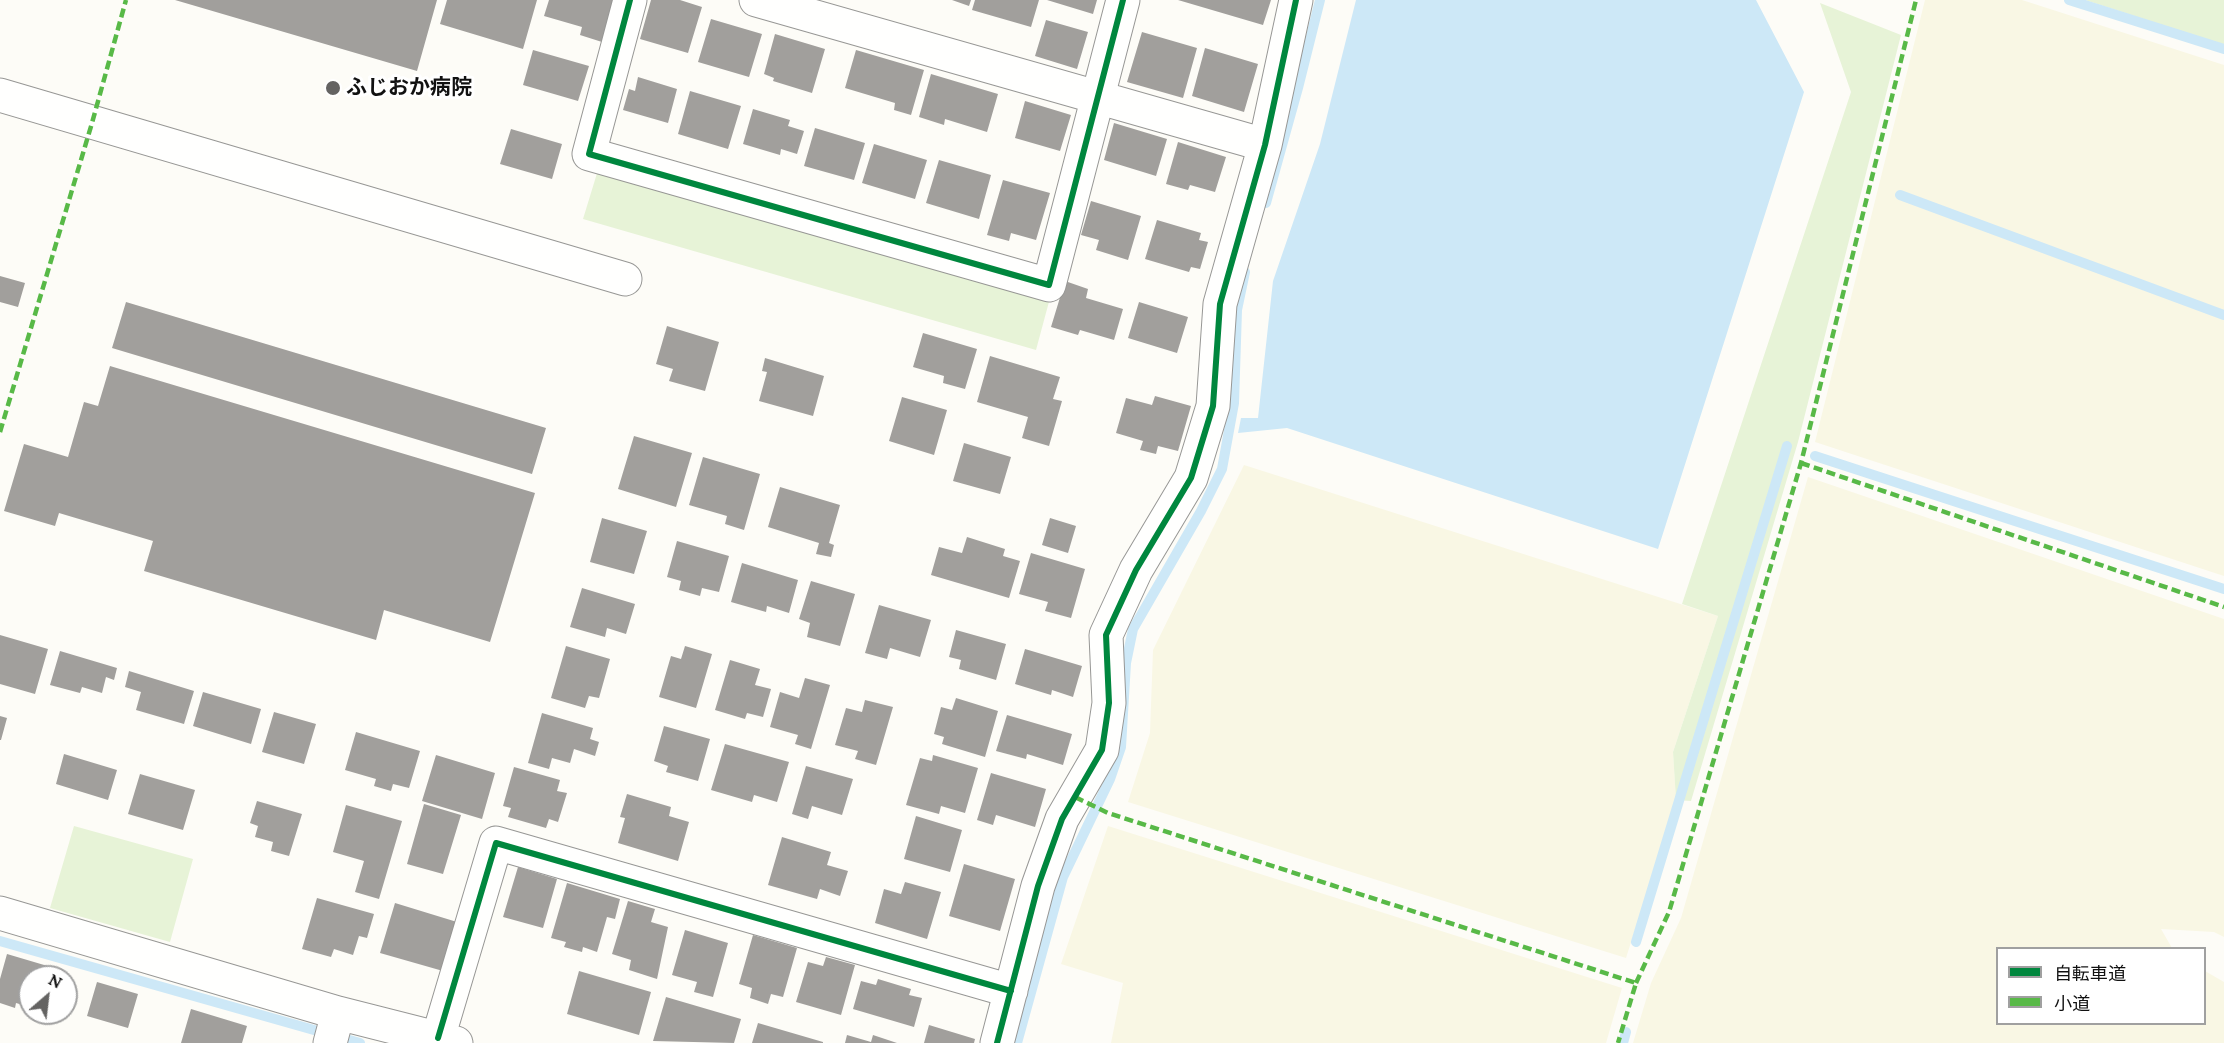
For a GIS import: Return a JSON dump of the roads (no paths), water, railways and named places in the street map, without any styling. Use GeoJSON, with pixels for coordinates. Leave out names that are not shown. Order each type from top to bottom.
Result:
{"type":"FeatureCollection","features":[{"type":"Feature","properties":{"kind":"street"},"geometry":{"type":"LineString","coordinates":[[630,0],[589,154],[1049,285],[1123,0]]}},
{"type":"Feature","properties":{"kind":"street"},"geometry":{"type":"LineString","coordinates":[[756,0],[1265,145]]}},
{"type":"Feature","properties":{"kind":"street"},"geometry":{"type":"LineString","coordinates":[[997,1043],[1038,886],[1062,819],[1102,750],[1109,703],[1106,635],[1136,570],[1191,477],[1213,406],[1220,304],[1265,145],[1296,0]]}},
{"type":"Feature","properties":{"kind":"street"},"geometry":{"type":"LineString","coordinates":[[0,95],[625,279]]}},
{"type":"Feature","properties":{"kind":"street"},"geometry":{"type":"LineString","coordinates":[[0,913],[334,1027],[447,1040],[496,843],[1011,991]]}},
{"type":"Feature","properties":{"kind":"water"},"geometry":{"type":"Polygon","coordinates":[[[1356,0],[1756,0],[1804,92],[1658,549],[1287,428],[1238,433],[1241,418],[1258,418],[1273,281],[1320,144],[1356,0]]]}},
{"type":"Feature","properties":{"kind":"waterway"},"geometry":{"type":"LineString","coordinates":[[1266,203],[1320,0]]}},
{"type":"Feature","properties":{"kind":"waterway"},"geometry":{"type":"LineString","coordinates":[[2069,0],[2224,49]]}},
{"type":"Feature","properties":{"kind":"waterway"},"geometry":{"type":"LineString","coordinates":[[1900,195],[2224,315]]}},
{"type":"Feature","properties":{"kind":"waterway"},"geometry":{"type":"LineString","coordinates":[[1017,1043],[1063,877],[1110,779],[1121,747],[1126,663],[1133,629],[1201,511],[1222,469],[1234,403],[1237,310],[1245,272]]}},
{"type":"Feature","properties":{"kind":"waterway"},"geometry":{"type":"LineString","coordinates":[[1636,942],[1787,446]]}},
{"type":"Feature","properties":{"kind":"waterway"},"geometry":{"type":"LineString","coordinates":[[1815,456],[2224,589]]}},
{"type":"Feature","properties":{"kind":"waterway"},"geometry":{"type":"LineString","coordinates":[[0,941],[360,1043]]}},
{"type":"Feature","properties":{"kind":"waterway"},"geometry":{"type":"LineString","coordinates":[[1623,1043],[1626,1032]]}},
{"type":"Feature","properties":{"kind":"place","name":"ふじおか病院"},"geometry":{"type":"Point","coordinates":[333,88]}}]}
